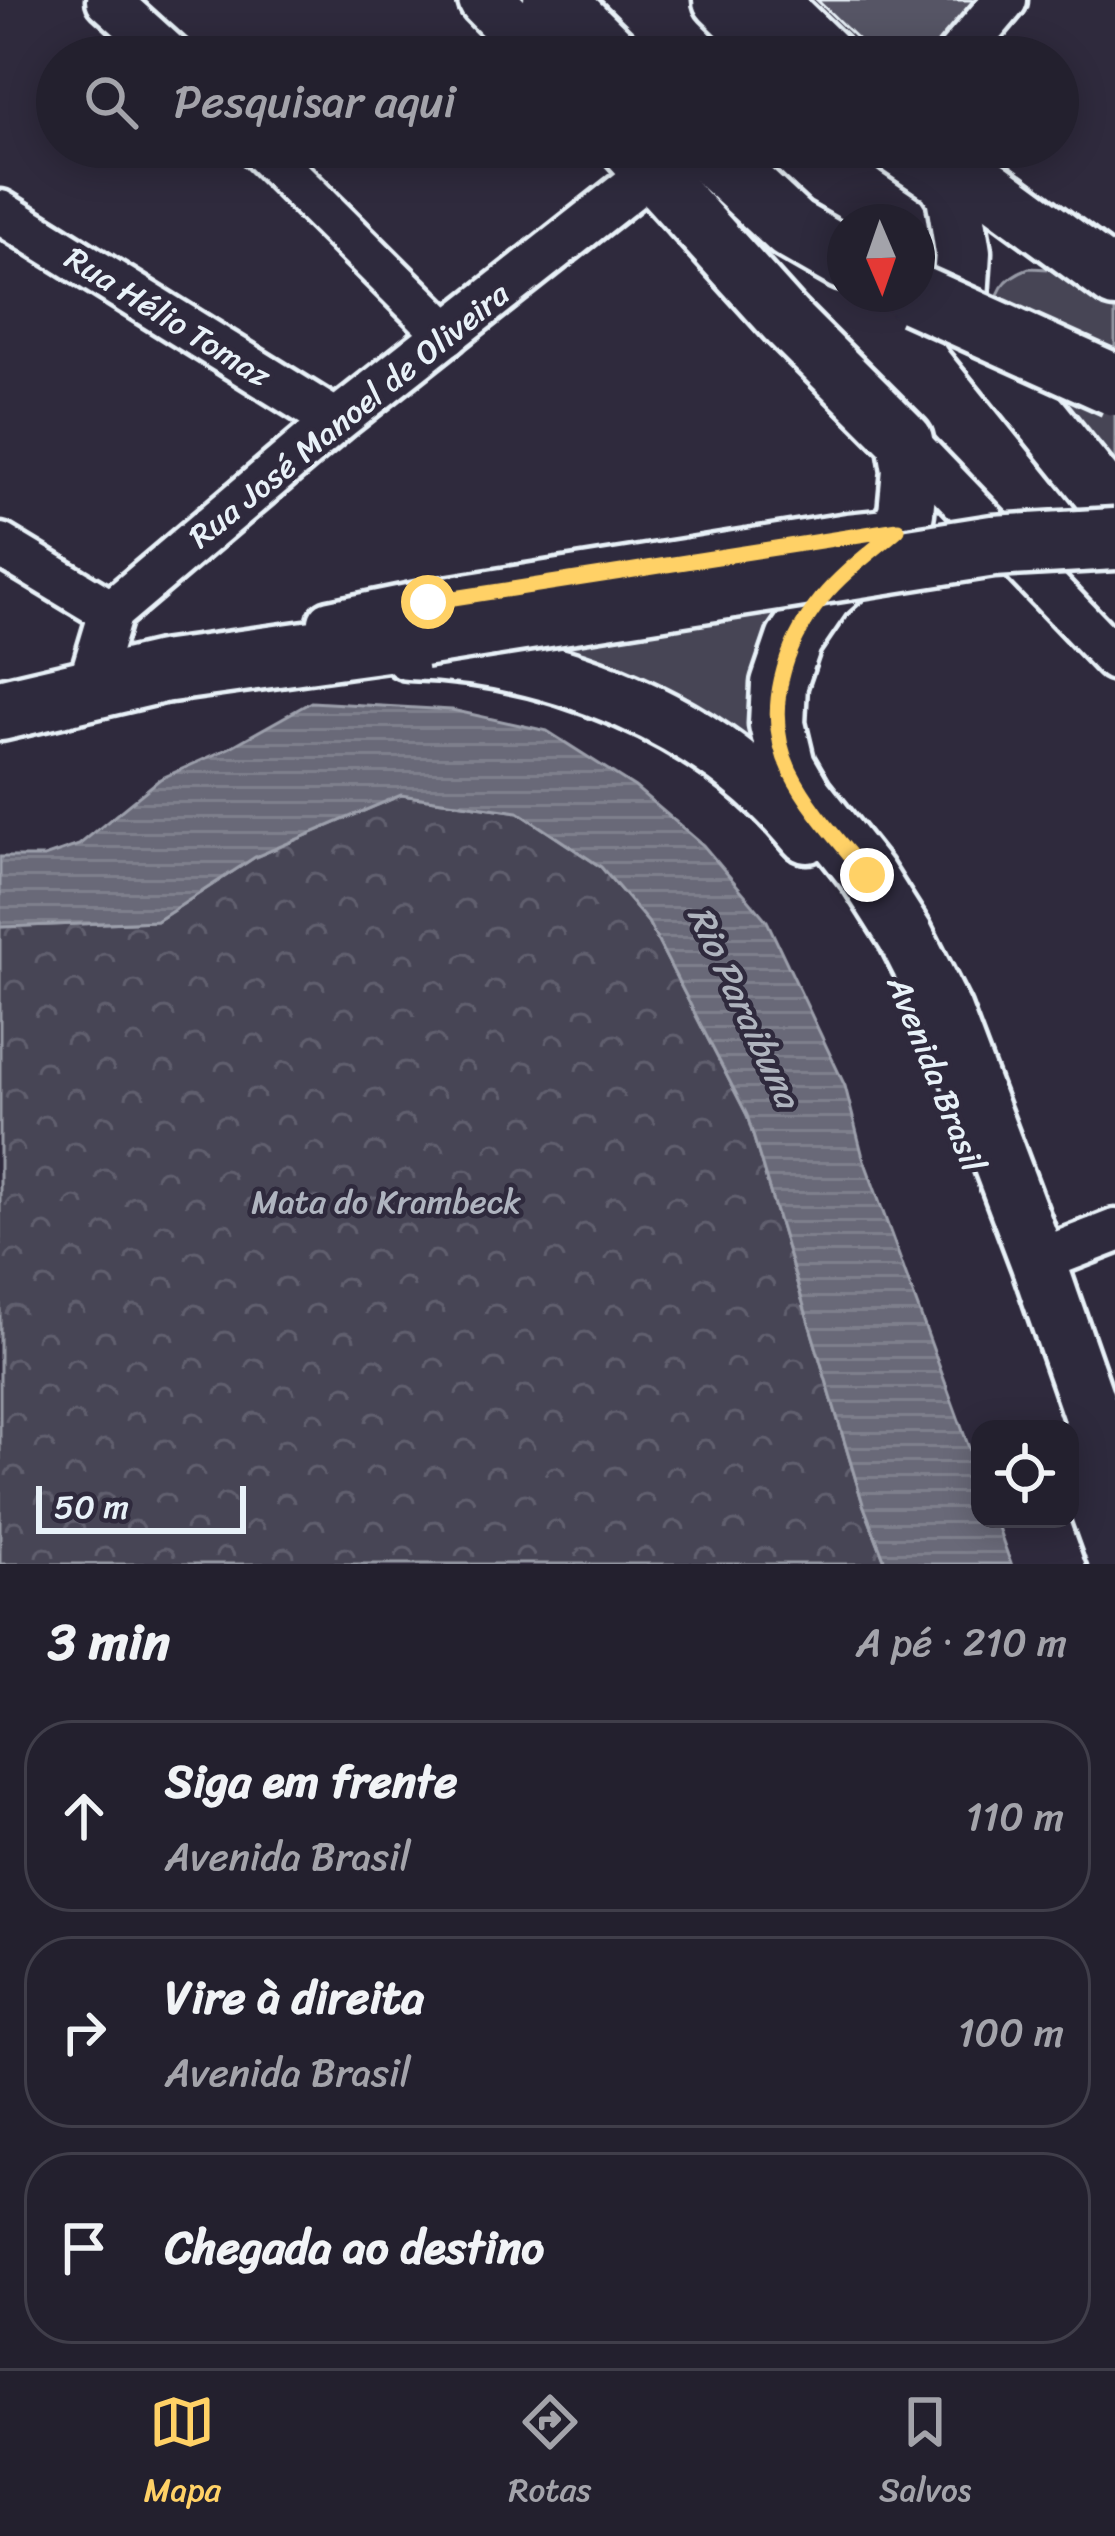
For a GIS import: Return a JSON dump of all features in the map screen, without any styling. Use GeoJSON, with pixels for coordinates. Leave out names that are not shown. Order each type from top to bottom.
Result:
{"type":"FeatureCollection","features":[{"type":"Feature","properties":{"kind":"highway"},"geometry":{"type":"LineString","coordinates":[[554,0],[591,36]]}},
{"type":"Feature","properties":{"kind":"highway"},"geometry":{"type":"LineString","coordinates":[[686,168],[827,249]]}},
{"type":"Feature","properties":{"kind":"highway"},"geometry":{"type":"LineString","coordinates":[[937,296],[1115,385]]}},
{"type":"Feature","properties":{"kind":"highway","name":"Avenida Brasil"},"geometry":{"type":"LineString","coordinates":[[0,710],[163,672],[993,546],[1115,539]]}},
{"type":"Feature","properties":{"kind":"main road"},"geometry":{"type":"LineString","coordinates":[[486,0],[521,36]]}},
{"type":"Feature","properties":{"kind":"main road"},"geometry":{"type":"LineString","coordinates":[[721,0],[775,31]]}},
{"type":"Feature","properties":{"kind":"main road"},"geometry":{"type":"LineString","coordinates":[[672,168],[785,320],[904,440],[910,493],[898,529]]}},
{"type":"Feature","properties":{"kind":"main road"},"geometry":{"type":"LineString","coordinates":[[928,168],[944,179],[954,195],[963,252],[937,296]]}},
{"type":"Feature","properties":{"kind":"main road"},"geometry":{"type":"LineString","coordinates":[[963,168],[1115,280]]}},
{"type":"Feature","properties":{"kind":"main road"},"geometry":{"type":"LineString","coordinates":[[937,296],[1015,250],[1041,245],[1115,291]]}},
{"type":"Feature","properties":{"kind":"main road"},"geometry":{"type":"LineString","coordinates":[[937,296],[972,332],[1115,509]]}},
{"type":"Feature","properties":{"kind":"main road","name":"Avenida Brasil"},"geometry":{"type":"LineString","coordinates":[[898,529],[824,596],[794,640],[778,684],[777,724],[787,766],[805,797],[867,875],[905,935],[944,1012],[1115,1484]]}},
{"type":"Feature","properties":{"kind":"main road","name":"Avenida Brasil"},"geometry":{"type":"LineString","coordinates":[[250,660],[385,651],[448,653],[507,662],[619,698],[697,740],[794,819],[849,886],[923,1024],[1066,1420]]}},
{"type":"Feature","properties":{"kind":"main road"},"geometry":{"type":"LineString","coordinates":[[970,1151],[979,1150],[986,1157],[1023,1255],[1038,1261]]}},
{"type":"Feature","properties":{"kind":"main road","name":"Avenida Brasil"},"geometry":{"type":"LineString","coordinates":[[1079,1455],[1115,1557]]}},
{"type":"Feature","properties":{"kind":"street"},"geometry":{"type":"LineString","coordinates":[[108,0],[148,36]]}},
{"type":"Feature","properties":{"kind":"street"},"geometry":{"type":"LineString","coordinates":[[975,36],[1005,0]]}},
{"type":"Feature","properties":{"kind":"street"},"geometry":{"type":"LineString","coordinates":[[281,168],[447,334]]}},
{"type":"Feature","properties":{"kind":"street","name":"Rua José Manoel de Oliveira"},"geometry":{"type":"LineString","coordinates":[[111,612],[646,168]]}},
{"type":"Feature","properties":{"kind":"street","name":"Rua Hélio Tomaz"},"geometry":{"type":"LineString","coordinates":[[0,212],[337,421]]}},
{"type":"Feature","properties":{"kind":"street"},"geometry":{"type":"LineString","coordinates":[[904,440],[1115,659]]}},
{"type":"Feature","properties":{"kind":"street","name":"Avenida Brasil"},"geometry":{"type":"LineString","coordinates":[[163,672],[243,641],[428,602],[898,529],[951,531],[1009,551]]}},
{"type":"Feature","properties":{"kind":"street"},"geometry":{"type":"LineString","coordinates":[[0,545],[111,612],[88,689]]}},
{"type":"Feature","properties":{"kind":"street"},"geometry":{"type":"LineString","coordinates":[[1038,1261],[1115,1231]]}},
{"type":"Feature","properties":{"kind":"green space"},"geometry":{"type":"Polygon","coordinates":[[[1029,268],[1049,269],[1115,308],[1115,485],[994,320],[1002,287],[1029,268]]]}},
{"type":"Feature","properties":{"kind":"green space"},"geometry":{"type":"Polygon","coordinates":[[[837,552],[762,754],[627,676],[539,644],[837,552]]]}},
{"type":"Feature","properties":{"kind":"green space","name":"Mata do Krambeck"},"geometry":{"type":"Polygon","coordinates":[[[401,795],[518,812],[601,867],[648,922],[747,1115],[863,1504],[886,1564],[0,1564],[0,927],[157,921],[255,857],[401,795]]]}},
{"type":"Feature","properties":{"kind":"water","name":"Rio Paraibuna"},"geometry":{"type":"Polygon","coordinates":[[[311,702],[452,710],[547,731],[635,787],[703,845],[767,921],[845,1086],[863,1157],[971,1453],[971,1528],[998,1528],[1011,1564],[886,1564],[863,1504],[747,1115],[648,922],[601,867],[518,812],[401,795],[255,857],[157,921],[0,927],[0,857],[44,857],[79,845],[160,779],[229,748],[311,702]]]}},
{"type":"Feature","properties":{"kind":"building"},"geometry":{"type":"Polygon","coordinates":[[[817,0],[985,0],[956,36],[854,36],[817,0]]]}},
{"type":"Feature","properties":{"kind":"route"},"geometry":{"type":"LineString","coordinates":[[428,602],[898,529],[824,596],[794,640],[778,684],[777,724],[787,766],[805,797],[867,875]]}}]}
